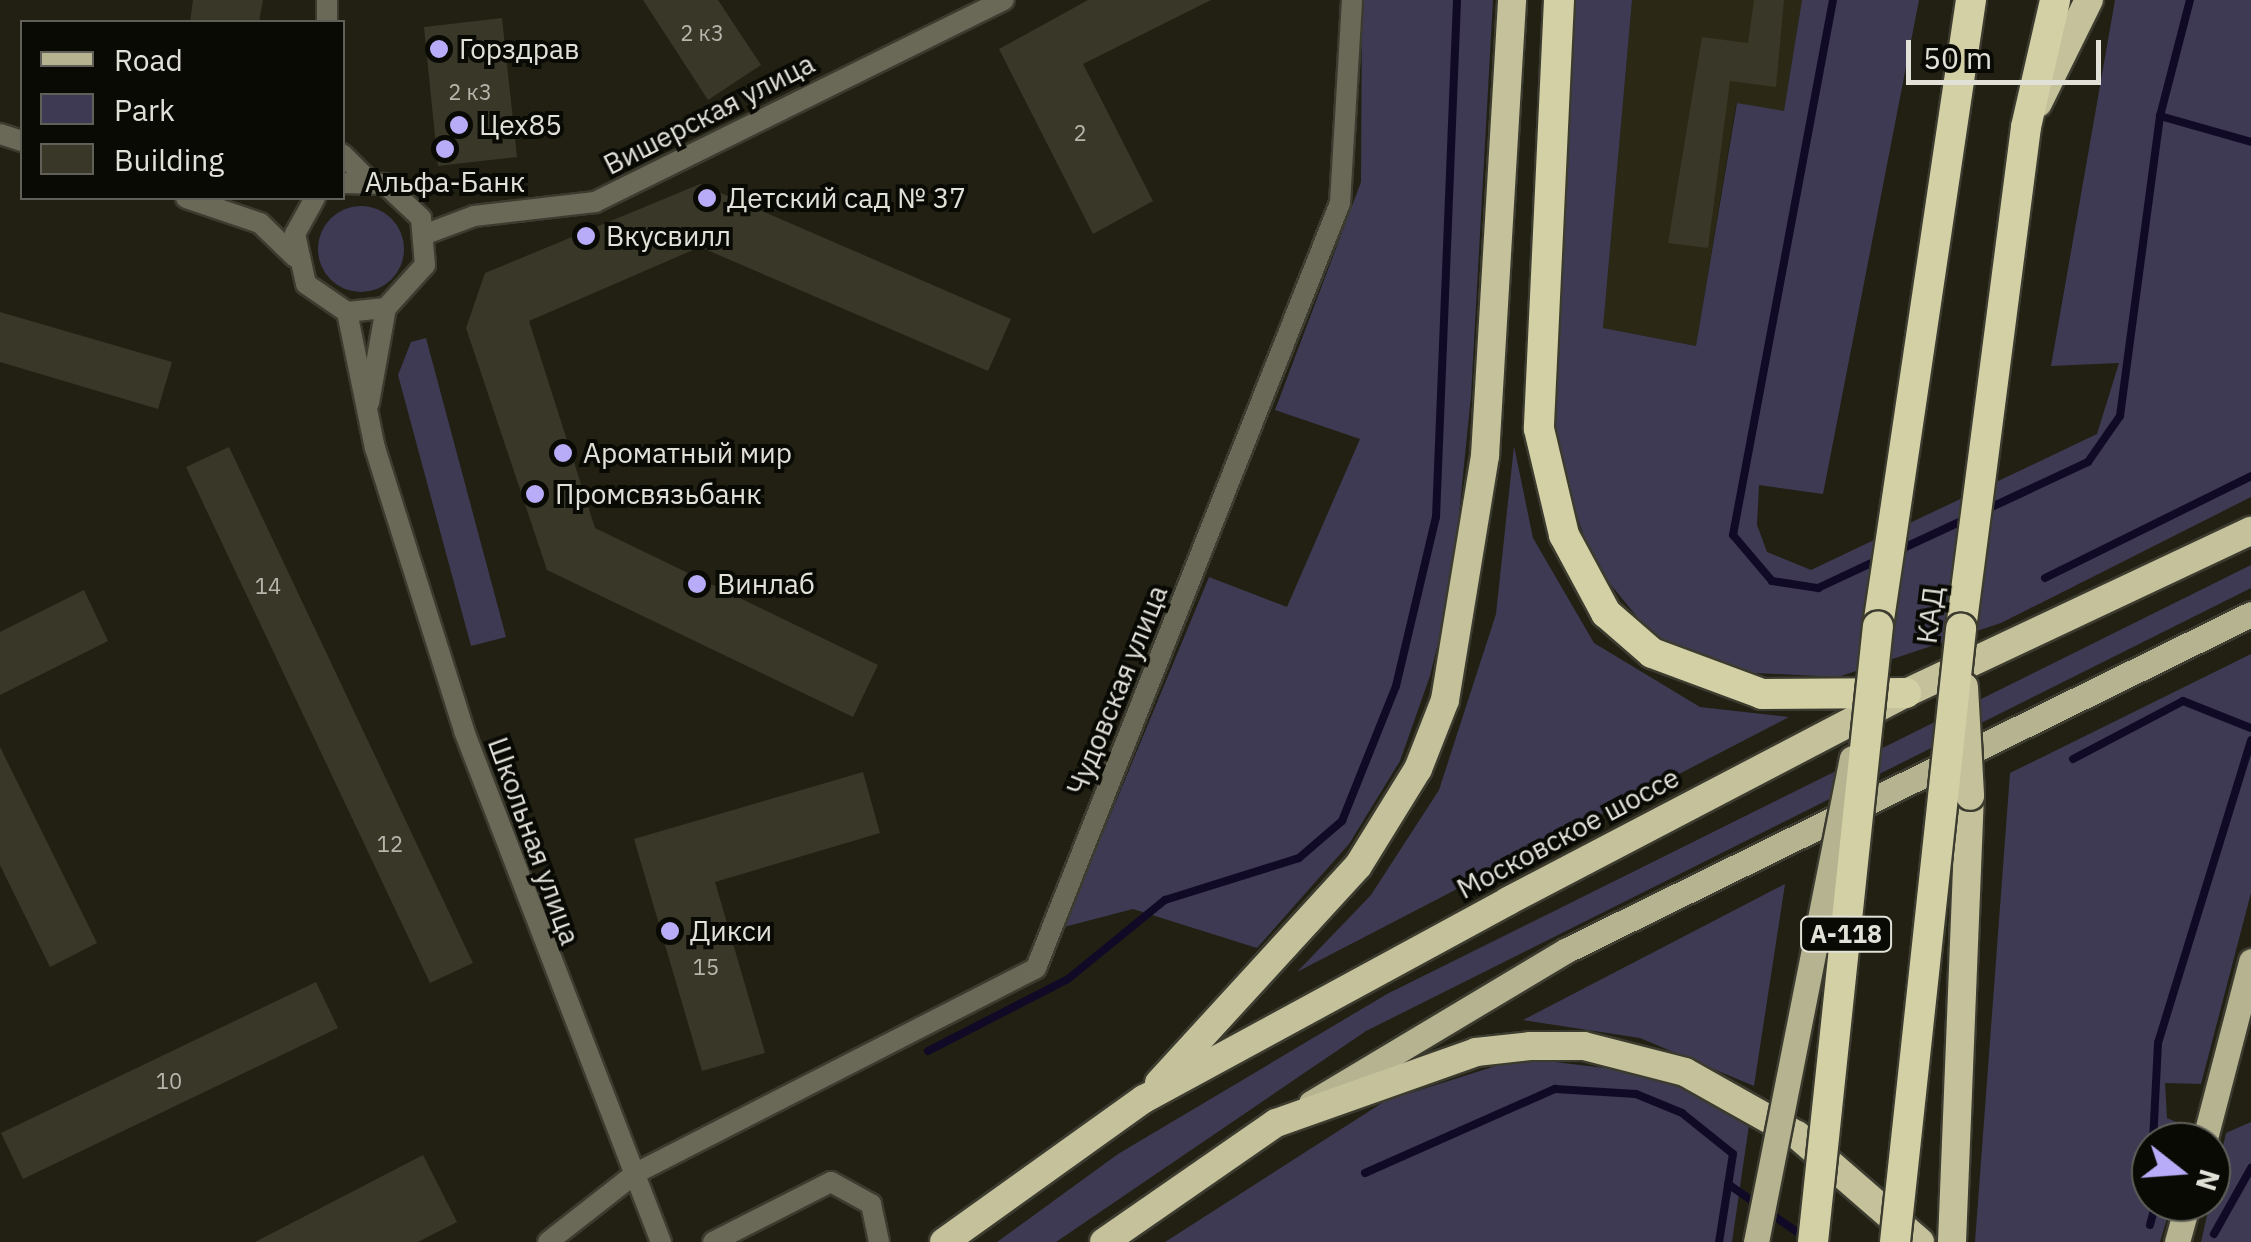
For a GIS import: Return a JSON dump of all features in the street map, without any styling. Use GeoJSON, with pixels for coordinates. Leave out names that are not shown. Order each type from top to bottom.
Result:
{"type":"FeatureCollection","features":[{"type":"Feature","properties":{"kind":"highway"},"geometry":{"type":"LineString","coordinates":[[1144,1099],[1358,866],[1418,769],[1445,700],[1485,456],[1512,0]]}},
{"type":"Feature","properties":{"kind":"highway"},"geometry":{"type":"LineString","coordinates":[[1560,0],[1539,429],[1564,534],[1606,613],[1652,653],[1762,694],[1906,694]]}},
{"type":"Feature","properties":{"kind":"highway","name":"КАД"},"geometry":{"type":"LineString","coordinates":[[1813,1242],[1878,626],[1913,355],[1971,0]]}},
{"type":"Feature","properties":{"kind":"highway","name":"КАД"},"geometry":{"type":"LineString","coordinates":[[1896,1242],[1985,430],[2026,127],[2055,0]]}},
{"type":"Feature","properties":{"kind":"highway"},"geometry":{"type":"LineString","coordinates":[[2026,127],[2089,0]]}},
{"type":"Feature","properties":{"kind":"highway","name":"Московское шоссе"},"geometry":{"type":"LineString","coordinates":[[944,1242],[1144,1099],[1906,694],[2251,531]]}},
{"type":"Feature","properties":{"kind":"highway"},"geometry":{"type":"LineString","coordinates":[[1952,1242],[1970,796],[1961,629]]}},
{"type":"Feature","properties":{"kind":"highway"},"geometry":{"type":"LineString","coordinates":[[1104,1242],[1276,1124],[1476,1052],[1584,1046],[1686,1072],[1734,1098],[1797,1136],[1920,1242]]}},
{"type":"Feature","properties":{"kind":"main road"},"geometry":{"type":"LineString","coordinates":[[1276,1124],[1566,950],[2251,614]]}},
{"type":"Feature","properties":{"kind":"main road"},"geometry":{"type":"LineString","coordinates":[[1756,1242],[1878,626]]}},
{"type":"Feature","properties":{"kind":"main road"},"geometry":{"type":"LineString","coordinates":[[2209,1122],[2251,961]]}},
{"type":"Feature","properties":{"kind":"street","name":"Вишерская улица"},"geometry":{"type":"LineString","coordinates":[[426,234],[474,216],[595,202],[1004,0]]}},
{"type":"Feature","properties":{"kind":"street","name":"Чудовская улица"},"geometry":{"type":"LineString","coordinates":[[636,1173],[1036,968],[1340,203],[1352,0]]}},
{"type":"Feature","properties":{"kind":"street"},"geometry":{"type":"LineString","coordinates":[[192,200],[260,222],[294,256],[316,296],[347,312],[386,308],[416,283],[426,234],[412,204],[368,180],[345,157]]}},
{"type":"Feature","properties":{"kind":"street"},"geometry":{"type":"LineString","coordinates":[[345,183],[368,180]]}},
{"type":"Feature","properties":{"kind":"street"},"geometry":{"type":"LineString","coordinates":[[260,222],[309,206]]}},
{"type":"Feature","properties":{"kind":"street"},"geometry":{"type":"LineString","coordinates":[[294,256],[309,206]]}},
{"type":"Feature","properties":{"kind":"street","name":"Школьная улица"},"geometry":{"type":"LineString","coordinates":[[366,414],[386,308]]}},
{"type":"Feature","properties":{"kind":"street","name":"Школьная улица"},"geometry":{"type":"LineString","coordinates":[[347,312],[366,414],[471,750],[662,1242]]}},
{"type":"Feature","properties":{"kind":"street"},"geometry":{"type":"LineString","coordinates":[[548,1242],[636,1173]]}},
{"type":"Feature","properties":{"kind":"street"},"geometry":{"type":"LineString","coordinates":[[713,1242],[831,1182],[870,1204],[879,1242]]}},
{"type":"Feature","properties":{"kind":"shaded area"},"geometry":{"type":"Polygon","coordinates":[[[1632,0],[1802,0],[1784,112],[1736,103],[1696,346],[1603,328],[1632,0]]]}},
{"type":"Feature","properties":{"kind":"green space"},"geometry":{"type":"Polygon","coordinates":[[[1362,0],[1493,0],[1471,396],[1452,584],[1430,676],[1400,761],[1349,844],[1257,948],[1133,909],[1064,927],[1209,577],[1287,607],[1360,439],[1275,410],[1361,182],[1362,0]]]}},
{"type":"Feature","properties":{"kind":"green space"},"geometry":{"type":"Polygon","coordinates":[[[1574,0],[1632,0],[1603,328],[1696,346],[1737,103],[1784,111],[1802,0],[1919,0],[1823,494],[1759,485],[1757,525],[1767,552],[1811,570],[2097,434],[2119,363],[2051,366],[2115,0],[2251,0],[2251,497],[2001,623],[1838,677],[1737,672],[1652,635],[1593,563],[1559,462],[1554,404],[1574,0]]]}},
{"type":"Feature","properties":{"kind":"green space"},"geometry":{"type":"Polygon","coordinates":[[[361,206],[378,209],[392,218],[401,232],[401,266],[392,280],[378,289],[361,292],[344,289],[330,280],[321,266],[318,249],[321,232],[330,218],[344,209],[361,206]]]}},
{"type":"Feature","properties":{"kind":"green space"},"geometry":{"type":"Polygon","coordinates":[[[426,338],[506,637],[471,646],[398,375],[411,342],[426,338]]]}},
{"type":"Feature","properties":{"kind":"green space"},"geometry":{"type":"Polygon","coordinates":[[[1514,446],[1533,538],[1594,643],[1700,707],[1789,717],[1297,972],[1371,895],[1439,790],[1496,614],[1514,446]]]}},
{"type":"Feature","properties":{"kind":"green space"},"geometry":{"type":"Polygon","coordinates":[[[2251,565],[2251,588],[1366,1031],[1056,1242],[997,1242],[1118,1154],[1387,994],[2251,565]]]}},
{"type":"Feature","properties":{"kind":"green space"},"geometry":{"type":"Polygon","coordinates":[[[2251,654],[2251,893],[2201,1084],[2165,1083],[2167,1118],[2176,1122],[2131,1122],[2131,1222],[2166,1222],[2160,1242],[1975,1242],[2010,773],[2251,654]]]}},
{"type":"Feature","properties":{"kind":"green space"},"geometry":{"type":"Polygon","coordinates":[[[1785,884],[1754,1086],[1640,1038],[1523,1020],[1785,884]]]}},
{"type":"Feature","properties":{"kind":"green space"},"geometry":{"type":"Polygon","coordinates":[[[1521,1058],[1646,1073],[1750,1118],[1732,1242],[1165,1242],[1385,1101],[1521,1058]]]}},
{"type":"Feature","properties":{"kind":"green space"},"geometry":{"type":"Polygon","coordinates":[[[2251,1122],[2251,1242],[2201,1242],[2206,1222],[2231,1222],[2231,1131],[2251,1122]]]}},
{"type":"Feature","properties":{"kind":"building"},"geometry":{"type":"Polygon","coordinates":[[[193,0],[263,0],[259,20],[190,20],[193,0]]]}},
{"type":"Feature","properties":{"kind":"building"},"geometry":{"type":"Polygon","coordinates":[[[643,0],[718,0],[761,65],[708,100],[643,0]]]}},
{"type":"Feature","properties":{"kind":"building"},"geometry":{"type":"Polygon","coordinates":[[[1088,0],[1211,0],[1083,64],[1153,201],[1093,234],[999,49],[1088,0]]]}},
{"type":"Feature","properties":{"kind":"building"},"geometry":{"type":"Polygon","coordinates":[[[1754,0],[1784,0],[1776,87],[1730,81],[1708,248],[1668,243],[1702,37],[1748,43],[1754,0]]]}},
{"type":"Feature","properties":{"kind":"building"},"geometry":{"type":"Polygon","coordinates":[[[502,18],[517,157],[438,166],[424,27],[502,18]]]}},
{"type":"Feature","properties":{"kind":"building"},"geometry":{"type":"Polygon","coordinates":[[[700,184],[1011,319],[988,371],[700,247],[529,321],[595,528],[878,665],[853,717],[547,570],[466,328],[485,273],[700,184]]]}},
{"type":"Feature","properties":{"kind":"building"},"geometry":{"type":"Polygon","coordinates":[[[0,312],[172,362],[158,409],[0,362],[0,312]]]}},
{"type":"Feature","properties":{"kind":"building"},"geometry":{"type":"Polygon","coordinates":[[[229,447],[473,963],[430,983],[186,467],[229,447]]]}},
{"type":"Feature","properties":{"kind":"building"},"geometry":{"type":"Polygon","coordinates":[[[84,590],[108,641],[0,695],[0,632],[84,590]]]}},
{"type":"Feature","properties":{"kind":"building"},"geometry":{"type":"Polygon","coordinates":[[[0,747],[97,943],[50,967],[0,865],[0,747]]]}},
{"type":"Feature","properties":{"kind":"building"},"geometry":{"type":"Polygon","coordinates":[[[863,772],[880,833],[715,882],[765,1053],[702,1071],[634,839],[863,772]]]}},
{"type":"Feature","properties":{"kind":"building"},"geometry":{"type":"Polygon","coordinates":[[[316,982],[338,1028],[23,1179],[1,1133],[316,982]]]}},
{"type":"Feature","properties":{"kind":"building"},"geometry":{"type":"Polygon","coordinates":[[[423,1155],[457,1222],[418,1242],[255,1242],[423,1155]]]}},
{"type":"Feature","properties":{"kind":"waterway"},"geometry":{"type":"LineString","coordinates":[[928,1051],[1068,979],[1165,900],[1299,858],[1342,821],[1396,686],[1436,517],[1457,0]]}},
{"type":"Feature","properties":{"kind":"waterway"},"geometry":{"type":"LineString","coordinates":[[1833,0],[1733,535],[1772,581],[1818,588],[1880,559]]}},
{"type":"Feature","properties":{"kind":"waterway"},"geometry":{"type":"LineString","coordinates":[[1983,511],[2088,462],[2120,416],[2160,116],[2190,0]]}},
{"type":"Feature","properties":{"kind":"waterway"},"geometry":{"type":"LineString","coordinates":[[2160,116],[2251,142]]}},
{"type":"Feature","properties":{"kind":"waterway"},"geometry":{"type":"LineString","coordinates":[[2045,578],[2251,476]]}},
{"type":"Feature","properties":{"kind":"waterway"},"geometry":{"type":"LineString","coordinates":[[1897,551],[1966,519]]}},
{"type":"Feature","properties":{"kind":"waterway"},"geometry":{"type":"LineString","coordinates":[[2073,759],[2183,701],[2251,728]]}},
{"type":"Feature","properties":{"kind":"waterway"},"geometry":{"type":"LineString","coordinates":[[2154,1122],[2158,1043],[2251,740]]}},
{"type":"Feature","properties":{"kind":"waterway"},"geometry":{"type":"LineString","coordinates":[[1365,1173],[1555,1089],[1636,1094],[1682,1113],[1733,1154],[1719,1242]]}},
{"type":"Feature","properties":{"kind":"waterway"},"geometry":{"type":"LineString","coordinates":[[2214,1234],[2251,1168]]}},
{"type":"Feature","properties":{"kind":"waterway"},"geometry":{"type":"LineString","coordinates":[[1728,1184],[1807,1239]]}},
{"type":"Feature","properties":{"kind":"place","name":"Горздрав"},"geometry":{"type":"Point","coordinates":[439,49]}},
{"type":"Feature","properties":{"kind":"place","name":"Цех85"},"geometry":{"type":"Point","coordinates":[459,125]}},
{"type":"Feature","properties":{"kind":"place","name":"Альфа-Банк"},"geometry":{"type":"Point","coordinates":[445,149]}},
{"type":"Feature","properties":{"kind":"place","name":"Детский сад № 37"},"geometry":{"type":"Point","coordinates":[707,198]}},
{"type":"Feature","properties":{"kind":"place","name":"Вкусвилл"},"geometry":{"type":"Point","coordinates":[586,236]}},
{"type":"Feature","properties":{"kind":"place","name":"Ароматный мир"},"geometry":{"type":"Point","coordinates":[563,453]}},
{"type":"Feature","properties":{"kind":"place","name":"Промсвязьбанк"},"geometry":{"type":"Point","coordinates":[535,494]}},
{"type":"Feature","properties":{"kind":"place","name":"Винлаб"},"geometry":{"type":"Point","coordinates":[697,584]}},
{"type":"Feature","properties":{"kind":"place","name":"Дикси"},"geometry":{"type":"Point","coordinates":[670,931]}}]}
